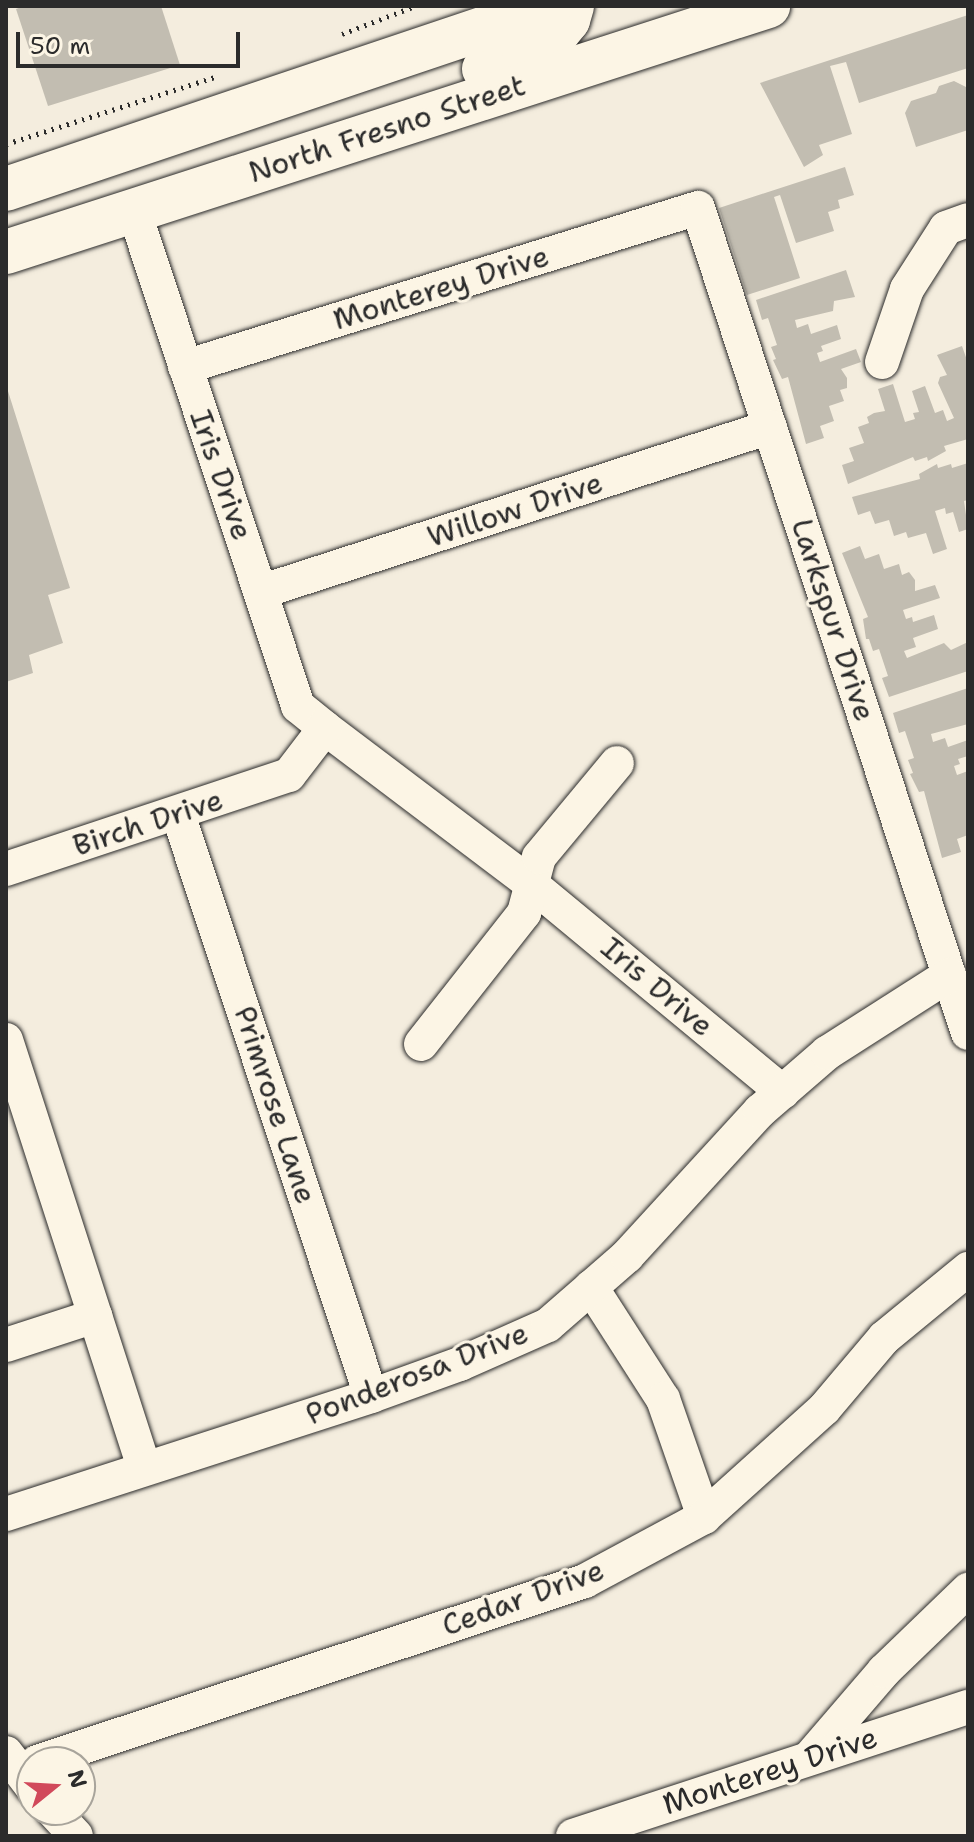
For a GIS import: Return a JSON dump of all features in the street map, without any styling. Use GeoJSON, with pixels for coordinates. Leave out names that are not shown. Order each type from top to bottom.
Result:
{"type":"FeatureCollection","features":[{"type":"Feature","properties":{"kind":"main road","name":"North Fresno Street"},"geometry":{"type":"LineString","coordinates":[[6,189],[550,6]]}},
{"type":"Feature","properties":{"kind":"main road"},"geometry":{"type":"LineString","coordinates":[[134,211],[266,144],[524,55],[551,41],[568,20],[572,6]]}},
{"type":"Feature","properties":{"kind":"main road","name":"North Fresno Street"},"geometry":{"type":"LineString","coordinates":[[6,252],[768,6]]}},
{"type":"Feature","properties":{"kind":"main road"},"geometry":{"type":"LineString","coordinates":[[6,219],[82,194],[213,121]]}},
{"type":"Feature","properties":{"kind":"street","name":"Monterey Drive"},"geometry":{"type":"LineString","coordinates":[[185,367],[698,208]]}},
{"type":"Feature","properties":{"kind":"street","name":"Larkspur Drive"},"geometry":{"type":"LineString","coordinates":[[698,208],[968,1033]]}},
{"type":"Feature","properties":{"kind":"street","name":"Iris Drive"},"geometry":{"type":"LineString","coordinates":[[134,211],[298,706],[530,883],[783,1092]]}},
{"type":"Feature","properties":{"kind":"street"},"geometry":{"type":"LineString","coordinates":[[882,362],[907,289],[957,224]]}},
{"type":"Feature","properties":{"kind":"street","name":"Willow Drive"},"geometry":{"type":"LineString","coordinates":[[260,592],[770,427]]}},
{"type":"Feature","properties":{"kind":"street","name":"Birch Drive"},"geometry":{"type":"LineString","coordinates":[[6,869],[289,775],[325,728]]}},
{"type":"Feature","properties":{"kind":"street"},"geometry":{"type":"LineString","coordinates":[[421,1044],[524,913],[539,857],[617,763]]}},
{"type":"Feature","properties":{"kind":"street","name":"Primrose Lane"},"geometry":{"type":"LineString","coordinates":[[178,814],[371,1396]]}},
{"type":"Feature","properties":{"kind":"street","name":"Ponderosa Drive"},"geometry":{"type":"LineString","coordinates":[[6,1514],[371,1396],[460,1364],[548,1325],[627,1256],[760,1111],[827,1053],[949,975]]}},
{"type":"Feature","properties":{"kind":"street"},"geometry":{"type":"LineString","coordinates":[[6,1040],[15,1102],[95,1316],[144,1467]]}},
{"type":"Feature","properties":{"kind":"street","name":"Cedar Drive"},"geometry":{"type":"LineString","coordinates":[[87,1746],[585,1581],[704,1517],[824,1409],[884,1338],[968,1269]]}},
{"type":"Feature","properties":{"kind":"street"},"geometry":{"type":"LineString","coordinates":[[591,1287],[663,1399],[704,1517]]}},
{"type":"Feature","properties":{"kind":"street"},"geometry":{"type":"LineString","coordinates":[[6,1345],[95,1316]]}},
{"type":"Feature","properties":{"kind":"street"},"geometry":{"type":"LineString","coordinates":[[811,1757],[884,1671],[968,1590]]}},
{"type":"Feature","properties":{"kind":"street","name":"Monterey Drive"},"geometry":{"type":"LineString","coordinates":[[573,1836],[968,1707]]}},
{"type":"Feature","properties":{"kind":"path"},"geometry":{"type":"LineString","coordinates":[[329,39],[415,6]]}},
{"type":"Feature","properties":{"kind":"path"},"geometry":{"type":"LineString","coordinates":[[6,144],[229,72]]}},
{"type":"Feature","properties":{"kind":"building"},"geometry":{"type":"Polygon","coordinates":[[[24,6],[161,6],[180,65],[48,106],[16,9],[24,6]]]}},
{"type":"Feature","properties":{"kind":"building"},"geometry":{"type":"Polygon","coordinates":[[[968,15],[968,68],[859,103],[846,62],[830,66],[852,134],[819,145],[823,155],[804,167],[760,83],[968,15]]]}},
{"type":"Feature","properties":{"kind":"building"},"geometry":{"type":"Polygon","coordinates":[[[954,81],[968,88],[968,130],[916,147],[905,113],[911,101],[936,93],[939,86],[954,81]]]}},
{"type":"Feature","properties":{"kind":"building"},"geometry":{"type":"Polygon","coordinates":[[[845,167],[854,195],[838,200],[840,208],[828,212],[834,231],[796,243],[780,195],[774,197],[800,278],[747,295],[719,208],[845,167]]]}},
{"type":"Feature","properties":{"kind":"building"},"geometry":{"type":"Polygon","coordinates":[[[846,270],[855,297],[834,301],[833,311],[795,320],[797,328],[808,324],[811,334],[837,325],[841,339],[821,346],[823,351],[817,353],[820,362],[856,349],[861,362],[841,369],[847,378],[847,388],[840,390],[844,401],[829,406],[834,421],[820,426],[824,438],[806,444],[788,377],[782,379],[773,360],[776,359],[771,347],[777,345],[768,318],[762,320],[756,300],[846,270]]]}},
{"type":"Feature","properties":{"kind":"building"},"geometry":{"type":"Polygon","coordinates":[[[962,346],[968,363],[968,439],[944,446],[946,451],[928,461],[927,457],[915,461],[913,457],[848,484],[842,465],[854,461],[849,448],[864,443],[858,427],[869,423],[867,417],[885,411],[878,389],[893,384],[905,422],[915,419],[913,413],[919,412],[912,391],[925,386],[935,413],[943,410],[947,421],[954,418],[938,383],[940,377],[947,375],[937,355],[962,346]]]}},
{"type":"Feature","properties":{"kind":"building"},"geometry":{"type":"Polygon","coordinates":[[[7,388],[70,588],[48,595],[63,643],[29,655],[33,673],[6,682],[7,388]]]}},
{"type":"Feature","properties":{"kind":"building"},"geometry":{"type":"Polygon","coordinates":[[[968,463],[968,500],[964,501],[968,529],[959,532],[953,512],[946,514],[945,508],[935,511],[947,549],[933,554],[926,533],[908,538],[906,532],[894,536],[889,520],[875,524],[870,511],[858,515],[852,497],[920,479],[919,474],[937,464],[938,468],[951,464],[952,468],[968,463]]]}},
{"type":"Feature","properties":{"kind":"building"},"geometry":{"type":"Polygon","coordinates":[[[860,546],[865,559],[879,554],[884,569],[899,564],[902,575],[909,572],[915,580],[915,591],[935,585],[940,598],[903,610],[906,619],[912,617],[913,622],[934,615],[938,629],[913,638],[916,647],[904,651],[907,658],[944,643],[951,650],[968,642],[968,671],[889,697],[882,678],[888,676],[879,649],[873,651],[869,639],[866,639],[863,619],[868,617],[842,553],[860,546]]]}},
{"type":"Feature","properties":{"kind":"building"},"geometry":{"type":"Polygon","coordinates":[[[968,688],[968,724],[931,734],[933,742],[945,738],[948,747],[968,740],[968,756],[958,759],[960,764],[954,766],[957,775],[968,771],[968,835],[957,839],[961,852],[942,858],[924,791],[919,792],[910,774],[913,773],[908,760],[914,758],[905,731],[899,733],[893,713],[968,688]]]}}]}
